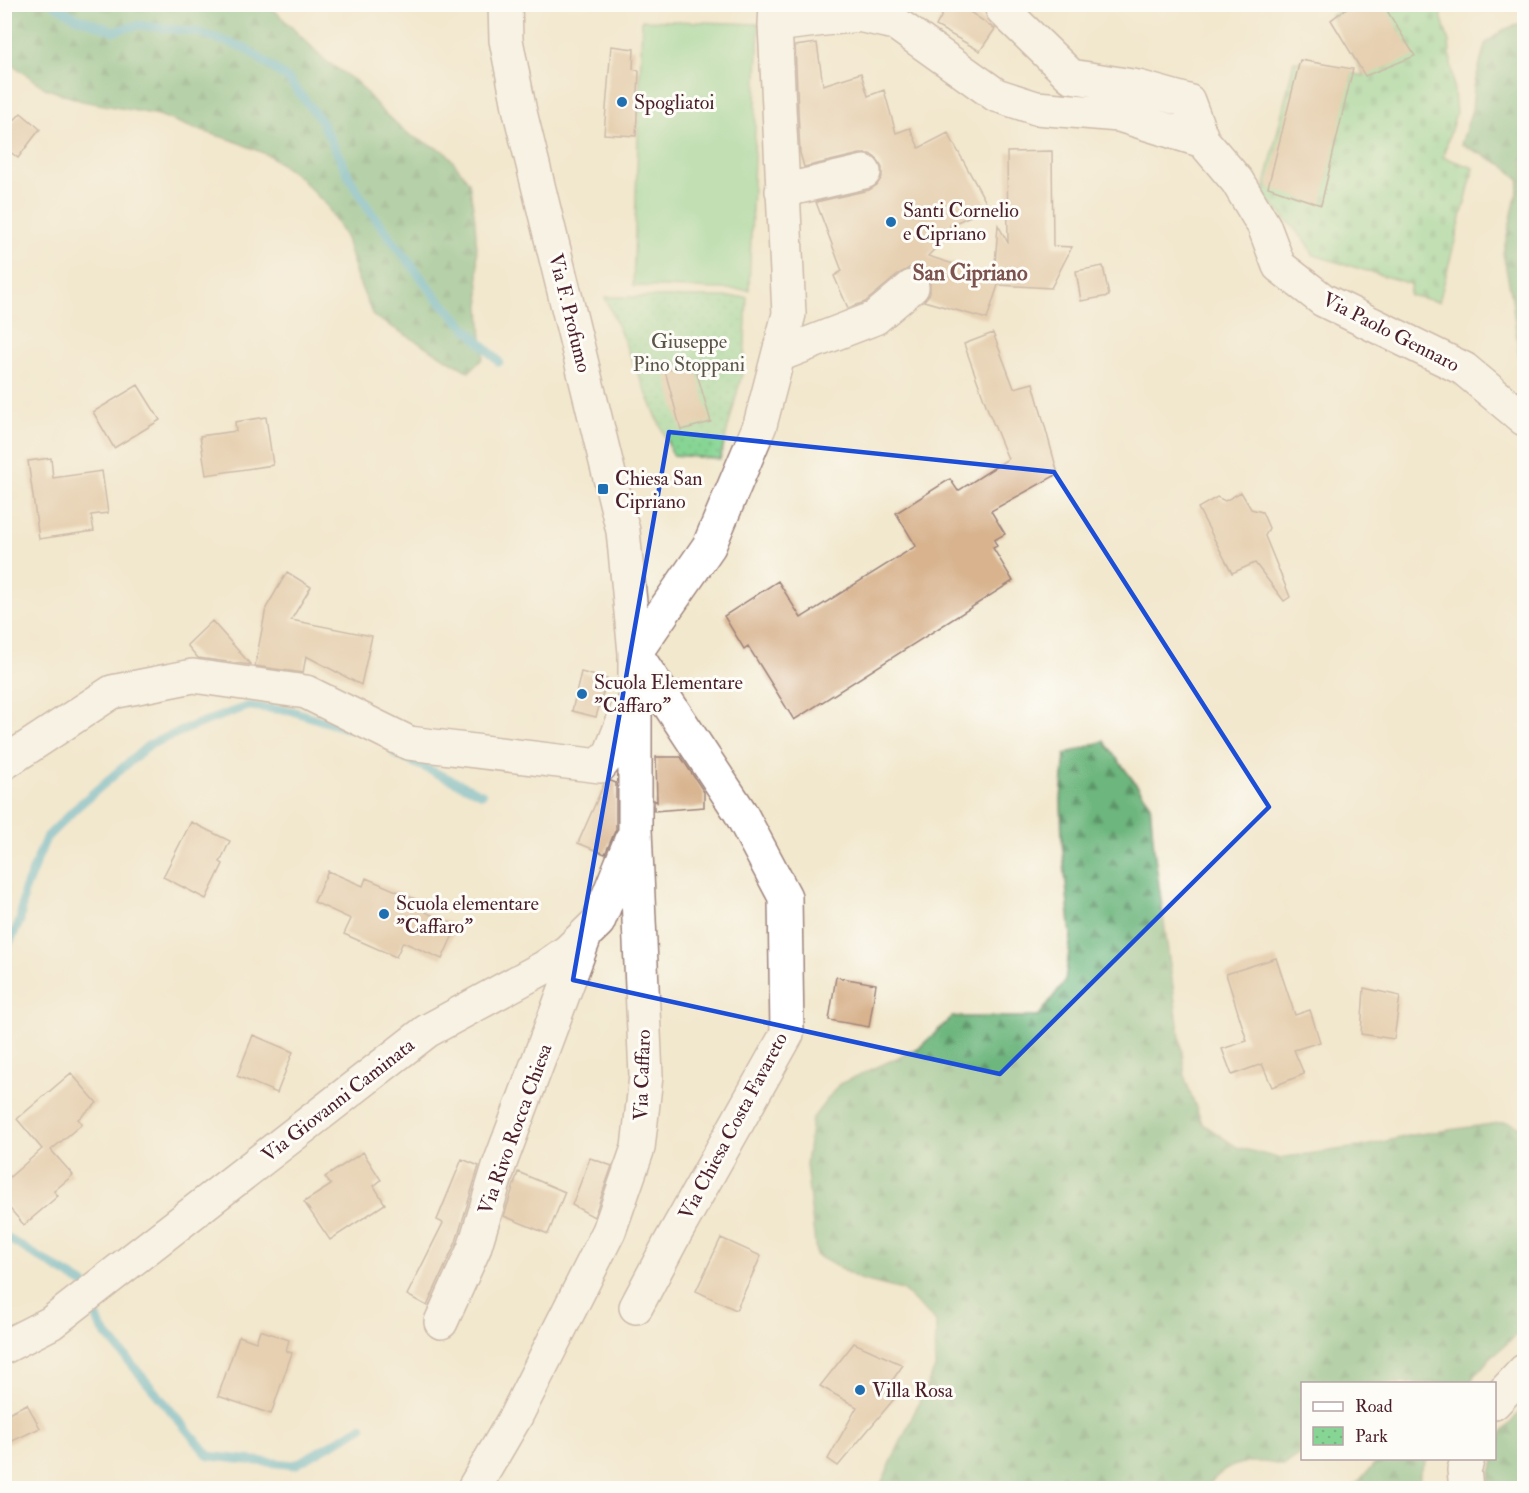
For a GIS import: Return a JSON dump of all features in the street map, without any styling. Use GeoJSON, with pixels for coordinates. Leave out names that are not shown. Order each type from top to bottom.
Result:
{"type":"FeatureCollection","features":[{"type":"Feature","properties":{"kind":"street","name":"Via F. Profumo"},"geometry":{"type":"LineString","coordinates":[[506,4],[506,40],[520,112],[623,531],[634,638]]}},
{"type":"Feature","properties":{"kind":"street"},"geometry":{"type":"LineString","coordinates":[[1001,4],[1002,9],[1071,76],[1138,87],[1188,101],[1203,141]]}},
{"type":"Feature","properties":{"kind":"street"},"geometry":{"type":"LineString","coordinates":[[634,638],[709,546],[760,425],[789,314],[776,15],[858,15],[895,23],[996,95],[1036,108],[1119,115],[1203,141]]}},
{"type":"Feature","properties":{"kind":"street","name":"Via Paolo Gennaro"},"geometry":{"type":"LineString","coordinates":[[1203,141],[1237,181],[1264,226],[1279,266],[1323,300],[1464,369],[1524,419]]}},
{"type":"Feature","properties":{"kind":"street"},"geometry":{"type":"LineString","coordinates":[[782,191],[864,172]]}},
{"type":"Feature","properties":{"kind":"street"},"geometry":{"type":"LineString","coordinates":[[1264,226],[1295,238]]}},
{"type":"Feature","properties":{"kind":"street"},"geometry":{"type":"LineString","coordinates":[[779,355],[875,318],[912,287]]}},
{"type":"Feature","properties":{"kind":"street","name":"Via Caffaro"},"geometry":{"type":"LineString","coordinates":[[474,1488],[516,1416],[609,1232],[638,1148],[646,1076],[635,830],[634,638]]}},
{"type":"Feature","properties":{"kind":"street","name":"Via Chiesa Costa Favareto"},"geometry":{"type":"LineString","coordinates":[[634,638],[740,812],[785,897],[787,1034],[676,1230],[636,1307]]}},
{"type":"Feature","properties":{"kind":"street"},"geometry":{"type":"LineString","coordinates":[[4,763],[112,692],[193,676],[306,692],[408,743],[600,766],[611,752],[634,692]]}},
{"type":"Feature","properties":{"kind":"street","name":"Via Giovanni Caminata"},"geometry":{"type":"LineString","coordinates":[[4,1347],[51,1323],[427,1031],[545,967],[568,951],[598,922],[635,830]]}},
{"type":"Feature","properties":{"kind":"street","name":"Via Rivo Rocca Chiesa"},"geometry":{"type":"LineString","coordinates":[[441,1322],[474,1249],[499,1167],[586,934]]}},
{"type":"Feature","properties":{"kind":"street"},"geometry":{"type":"LineString","coordinates":[[1496,1401],[1524,1371]]}},
{"type":"Feature","properties":{"kind":"street"},"geometry":{"type":"LineString","coordinates":[[1466,1488],[1464,1470],[1467,1460]]}},
{"type":"Feature","properties":{"kind":"highlighted area"},"geometry":{"type":"Polygon","coordinates":[[[669,432],[1054,472],[1269,807],[1000,1074],[573,980],[669,432]]]}},
{"type":"Feature","properties":{"kind":"green space"},"geometry":{"type":"Polygon","coordinates":[[[263,4],[272,8],[326,61],[357,82],[382,111],[411,136],[446,152],[469,182],[475,219],[483,358],[469,372],[373,316],[356,275],[346,239],[327,206],[300,178],[268,155],[158,115],[82,101],[45,88],[5,59],[5,5],[263,4]]]}},
{"type":"Feature","properties":{"kind":"green space"},"geometry":{"type":"Polygon","coordinates":[[[1351,5],[1438,5],[1449,42],[1456,113],[1443,157],[1474,168],[1439,302],[1409,295],[1411,284],[1313,255],[1308,244],[1263,194],[1294,61],[1364,76],[1331,15],[1351,5]]]}},
{"type":"Feature","properties":{"kind":"green space"},"geometry":{"type":"Polygon","coordinates":[[[642,20],[759,24],[749,290],[633,286],[642,20]]]}},
{"type":"Feature","properties":{"kind":"green space"},"geometry":{"type":"Polygon","coordinates":[[[1524,22],[1524,373],[1521,370],[1512,299],[1503,253],[1520,180],[1503,165],[1461,144],[1472,109],[1474,87],[1485,44],[1503,30],[1524,22]]]}},
{"type":"Feature","properties":{"kind":"green space","name":"Giuseppe Pino Stoppani"},"geometry":{"type":"Polygon","coordinates":[[[605,297],[747,297],[744,366],[720,459],[673,455],[605,297]]]}},
{"type":"Feature","properties":{"kind":"green space"},"geometry":{"type":"Polygon","coordinates":[[[1104,741],[1150,803],[1154,849],[1186,1081],[1202,1123],[1237,1147],[1278,1158],[1365,1146],[1412,1135],[1506,1122],[1524,1128],[1524,1329],[1490,1358],[1470,1382],[1301,1382],[1301,1453],[1284,1466],[1251,1462],[1231,1467],[1206,1488],[879,1488],[935,1368],[936,1322],[902,1290],[859,1279],[816,1255],[806,1164],[812,1119],[839,1084],[919,1048],[952,1017],[1038,1017],[1065,981],[1071,936],[1062,842],[1061,799],[1065,754],[1104,741]]]}},
{"type":"Feature","properties":{"kind":"green space"},"geometry":{"type":"Polygon","coordinates":[[[1524,1407],[1524,1488],[1490,1488],[1489,1479],[1502,1433],[1524,1407]]]}},
{"type":"Feature","properties":{"kind":"green space"},"geometry":{"type":"Polygon","coordinates":[[[1376,1460],[1427,1460],[1420,1473],[1419,1488],[1352,1488],[1376,1460]]]}},
{"type":"Feature","properties":{"kind":"building"},"geometry":{"type":"Polygon","coordinates":[[[948,4],[958,4],[995,29],[980,51],[936,26],[948,4]]]}},
{"type":"Feature","properties":{"kind":"building"},"geometry":{"type":"Polygon","coordinates":[[[1352,4],[1383,4],[1415,56],[1365,76],[1331,20],[1352,4]]]}},
{"type":"Feature","properties":{"kind":"building"},"geometry":{"type":"Polygon","coordinates":[[[817,43],[823,85],[861,73],[868,96],[884,90],[896,133],[910,128],[919,148],[948,133],[989,208],[950,225],[950,233],[928,256],[994,277],[998,225],[1008,243],[1007,152],[1052,151],[1053,246],[1072,247],[1051,288],[998,285],[987,319],[924,301],[930,293],[930,283],[926,275],[919,270],[909,268],[865,302],[848,308],[834,276],[842,271],[816,202],[869,190],[877,185],[882,177],[882,168],[877,159],[870,154],[860,154],[804,167],[800,153],[795,46],[817,43]]]}},
{"type":"Feature","properties":{"kind":"building","name":"Spogliatoi"},"geometry":{"type":"Polygon","coordinates":[[[611,46],[634,49],[633,69],[639,71],[636,136],[604,134],[611,46]]]}},
{"type":"Feature","properties":{"kind":"building"},"geometry":{"type":"Polygon","coordinates":[[[1300,60],[1353,69],[1321,205],[1268,187],[1300,60]]]}},
{"type":"Feature","properties":{"kind":"building"},"geometry":{"type":"Polygon","coordinates":[[[21,113],[40,129],[18,158],[4,147],[4,131],[21,113]]]}},
{"type":"Feature","properties":{"kind":"building"},"geometry":{"type":"Polygon","coordinates":[[[1103,266],[1109,296],[1081,301],[1076,271],[1103,266]]]}},
{"type":"Feature","properties":{"kind":"building"},"geometry":{"type":"Polygon","coordinates":[[[993,333],[1014,388],[1033,383],[1058,474],[991,511],[1005,534],[994,540],[997,546],[993,548],[1013,581],[794,720],[748,646],[744,649],[724,616],[778,581],[801,618],[916,546],[896,513],[950,479],[958,491],[1008,459],[964,344],[993,333]]]}},
{"type":"Feature","properties":{"kind":"building"},"geometry":{"type":"Polygon","coordinates":[[[694,363],[711,422],[681,430],[665,371],[694,363]]]}},
{"type":"Feature","properties":{"kind":"building"},"geometry":{"type":"Polygon","coordinates":[[[138,385],[160,420],[114,448],[93,412],[138,385]]]}},
{"type":"Feature","properties":{"kind":"building"},"geometry":{"type":"Polygon","coordinates":[[[266,417],[273,465],[206,475],[200,436],[236,431],[235,422],[266,417]]]}},
{"type":"Feature","properties":{"kind":"building"},"geometry":{"type":"Polygon","coordinates":[[[51,458],[53,478],[102,471],[108,513],[91,515],[94,531],[39,539],[28,461],[51,458]]]}},
{"type":"Feature","properties":{"kind":"building"},"geometry":{"type":"Polygon","coordinates":[[[1241,492],[1251,509],[1262,512],[1269,528],[1265,536],[1290,597],[1284,601],[1255,563],[1232,573],[1198,508],[1217,497],[1225,501],[1241,492]]]}},
{"type":"Feature","properties":{"kind":"building"},"geometry":{"type":"Polygon","coordinates":[[[287,572],[311,587],[291,620],[372,636],[361,685],[306,656],[303,673],[255,666],[266,608],[287,572]]]}},
{"type":"Feature","properties":{"kind":"building"},"geometry":{"type":"Polygon","coordinates":[[[212,621],[251,665],[198,658],[187,645],[212,621]]]}},
{"type":"Feature","properties":{"kind":"building"},"geometry":{"type":"Polygon","coordinates":[[[581,672],[607,679],[596,717],[572,711],[581,672]]]}},
{"type":"Feature","properties":{"kind":"building"},"geometry":{"type":"Polygon","coordinates":[[[656,757],[681,757],[704,792],[704,807],[654,811],[654,800],[657,802],[656,757]]]}},
{"type":"Feature","properties":{"kind":"building"},"geometry":{"type":"Polygon","coordinates":[[[611,781],[616,783],[616,829],[605,854],[578,843],[604,784],[611,781]]]}},
{"type":"Feature","properties":{"kind":"building"},"geometry":{"type":"Polygon","coordinates":[[[191,822],[230,841],[220,862],[223,864],[206,899],[163,877],[191,822]]]}},
{"type":"Feature","properties":{"kind":"building","name":"Scuola elementare \"Caffaro\""},"geometry":{"type":"Polygon","coordinates":[[[328,871],[363,886],[366,878],[420,901],[416,908],[457,926],[442,959],[403,942],[396,957],[344,934],[351,919],[314,902],[328,871]]]}},
{"type":"Feature","properties":{"kind":"building"},"geometry":{"type":"Polygon","coordinates":[[[1276,958],[1295,1015],[1310,1010],[1320,1042],[1294,1050],[1304,1074],[1272,1087],[1262,1064],[1232,1075],[1222,1049],[1247,1041],[1226,974],[1276,958]]]}},
{"type":"Feature","properties":{"kind":"building"},"geometry":{"type":"Polygon","coordinates":[[[836,977],[876,984],[869,1027],[829,1020],[836,977]]]}},
{"type":"Feature","properties":{"kind":"building"},"geometry":{"type":"Polygon","coordinates":[[[1364,988],[1400,996],[1394,1039],[1361,1034],[1364,988]]]}},
{"type":"Feature","properties":{"kind":"building"},"geometry":{"type":"Polygon","coordinates":[[[253,1035],[293,1052],[277,1093],[237,1076],[253,1035]]]}},
{"type":"Feature","properties":{"kind":"building"},"geometry":{"type":"Polygon","coordinates":[[[71,1073],[97,1103],[78,1119],[82,1124],[51,1150],[73,1175],[54,1191],[58,1196],[24,1225],[4,1202],[4,1182],[42,1149],[17,1119],[71,1073]]]}},
{"type":"Feature","properties":{"kind":"building"},"geometry":{"type":"Polygon","coordinates":[[[363,1152],[381,1180],[374,1186],[385,1204],[330,1240],[304,1202],[331,1185],[325,1177],[363,1152]]]}},
{"type":"Feature","properties":{"kind":"building"},"geometry":{"type":"Polygon","coordinates":[[[590,1158],[612,1166],[594,1217],[572,1205],[590,1158]]]}},
{"type":"Feature","properties":{"kind":"building"},"geometry":{"type":"Polygon","coordinates":[[[462,1159],[479,1166],[456,1242],[427,1306],[407,1295],[443,1223],[437,1220],[462,1159]]]}},
{"type":"Feature","properties":{"kind":"building"},"geometry":{"type":"Polygon","coordinates":[[[518,1172],[565,1192],[548,1234],[504,1216],[518,1172]]]}},
{"type":"Feature","properties":{"kind":"building"},"geometry":{"type":"Polygon","coordinates":[[[721,1238],[761,1256],[736,1310],[696,1291],[721,1238]]]}},
{"type":"Feature","properties":{"kind":"building"},"geometry":{"type":"Polygon","coordinates":[[[260,1330],[289,1340],[286,1351],[292,1353],[271,1414],[218,1396],[239,1336],[256,1342],[260,1330]]]}},
{"type":"Feature","properties":{"kind":"building","name":"Villa Rosa"},"geometry":{"type":"Polygon","coordinates":[[[854,1343],[903,1365],[887,1388],[899,1393],[838,1466],[828,1459],[857,1407],[820,1386],[854,1343]]]}},
{"type":"Feature","properties":{"kind":"building"},"geometry":{"type":"Polygon","coordinates":[[[27,1404],[40,1428],[4,1445],[4,1415],[27,1404]]]}},
{"type":"Feature","properties":{"kind":"waterway"},"geometry":{"type":"LineString","coordinates":[[53,4],[75,17],[114,31],[138,25],[197,32],[245,48],[288,79],[320,119],[354,186],[370,211],[436,297],[499,362]]}},
{"type":"Feature","properties":{"kind":"waterway"},"geometry":{"type":"LineString","coordinates":[[4,953],[20,921],[24,892],[46,838],[77,807],[149,745],[249,706],[292,711],[345,728]]}},
{"type":"Feature","properties":{"kind":"waterway"},"geometry":{"type":"LineString","coordinates":[[395,754],[482,794]]}},
{"type":"Feature","properties":{"kind":"waterway"},"geometry":{"type":"LineString","coordinates":[[4,1236],[85,1285],[101,1328],[209,1456],[295,1465],[362,1427]]}},
{"type":"Feature","properties":{"kind":"place","name":"Spogliatoi"},"geometry":{"type":"Point","coordinates":[622,102]}},
{"type":"Feature","properties":{"kind":"place","name":"Santi Cornelio e Cipriano"},"geometry":{"type":"Point","coordinates":[891,222]}},
{"type":"Feature","properties":{"kind":"place","name":"Chiesa San Cipriano"},"geometry":{"type":"Point","coordinates":[603,489]}},
{"type":"Feature","properties":{"kind":"place","name":"Scuola Elementare \"Caffaro\""},"geometry":{"type":"Point","coordinates":[582,694]}},
{"type":"Feature","properties":{"kind":"place","name":"Scuola elementare \"Caffaro\""},"geometry":{"type":"Point","coordinates":[384,914]}},
{"type":"Feature","properties":{"kind":"place","name":"Villa Rosa"},"geometry":{"type":"Point","coordinates":[860,1390]}},
{"type":"Feature","properties":{"kind":"district","name":"San Cipriano"},"geometry":{"type":"Point","coordinates":[970,273]}}]}
